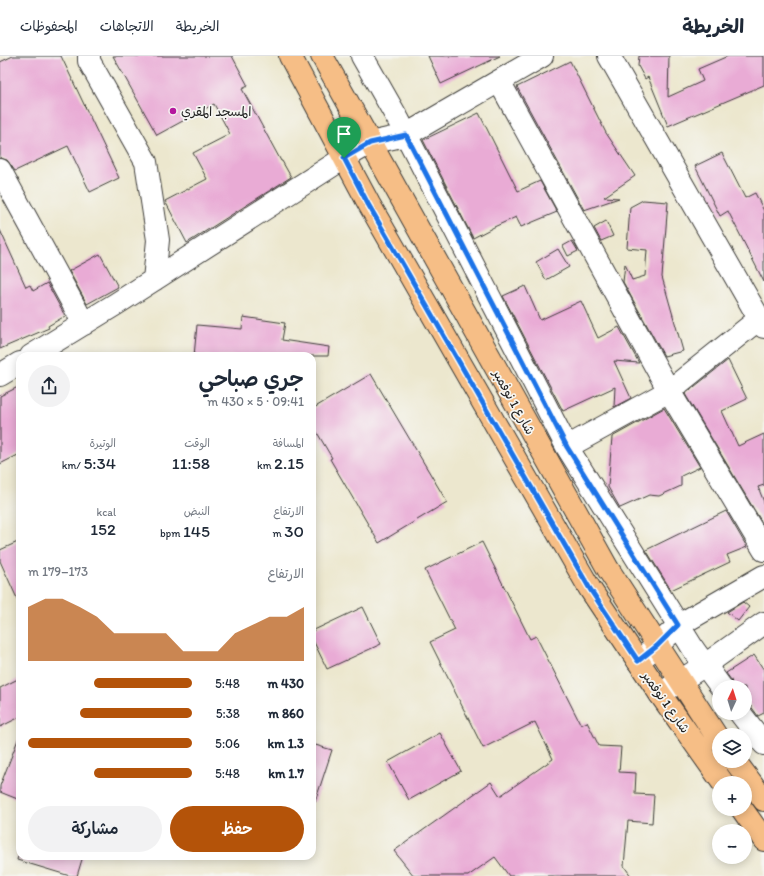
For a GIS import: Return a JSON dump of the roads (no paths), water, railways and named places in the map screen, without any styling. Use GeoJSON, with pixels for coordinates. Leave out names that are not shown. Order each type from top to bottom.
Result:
{"type":"FeatureCollection","features":[{"type":"Feature","properties":{"kind":"main road","name":"شارع 1 نوفمبر"},"geometry":{"type":"LineString","coordinates":[[290,56],[368,204],[590,589],[660,694],[718,776]]}},
{"type":"Feature","properties":{"kind":"main road","name":"شارع 1 نوفمبر"},"geometry":{"type":"LineString","coordinates":[[322,56],[608,569],[712,729]]}},
{"type":"Feature","properties":{"kind":"main road"},"geometry":{"type":"LineString","coordinates":[[740,768],[764,800]]}},
{"type":"Feature","properties":{"kind":"main road"},"geometry":{"type":"LineString","coordinates":[[747,816],[764,840]]}},
{"type":"Feature","properties":{"kind":"street"},"geometry":{"type":"LineString","coordinates":[[89,56],[89,61],[146,162],[158,240],[154,280]]}},
{"type":"Feature","properties":{"kind":"street"},"geometry":{"type":"LineString","coordinates":[[362,56],[406,135],[567,447],[678,625],[716,680]]}},
{"type":"Feature","properties":{"kind":"street"},"geometry":{"type":"LineString","coordinates":[[567,447],[669,392],[762,323],[609,56]]}},
{"type":"Feature","properties":{"kind":"street"},"geometry":{"type":"LineString","coordinates":[[38,352],[154,280],[344,158],[370,143],[406,135],[538,57]]}},
{"type":"Feature","properties":{"kind":"street"},"geometry":{"type":"LineString","coordinates":[[499,81],[669,392],[764,550]]}},
{"type":"Feature","properties":{"kind":"street"},"geometry":{"type":"LineString","coordinates":[[0,170],[84,324]]}},
{"type":"Feature","properties":{"kind":"street"},"geometry":{"type":"LineString","coordinates":[[0,375],[16,365]]}},
{"type":"Feature","properties":{"kind":"street"},"geometry":{"type":"LineString","coordinates":[[638,661],[657,646],[678,625],[764,576]]}},
{"type":"Feature","properties":{"kind":"street"},"geometry":{"type":"LineString","coordinates":[[660,694],[705,665],[764,623]]}},
{"type":"Feature","properties":{"kind":"street"},"geometry":{"type":"LineString","coordinates":[[745,720],[764,744]]}},
{"type":"Feature","properties":{"kind":"place","name":"المسجد المقري"},"geometry":{"type":"Point","coordinates":[173,111]}}]}
